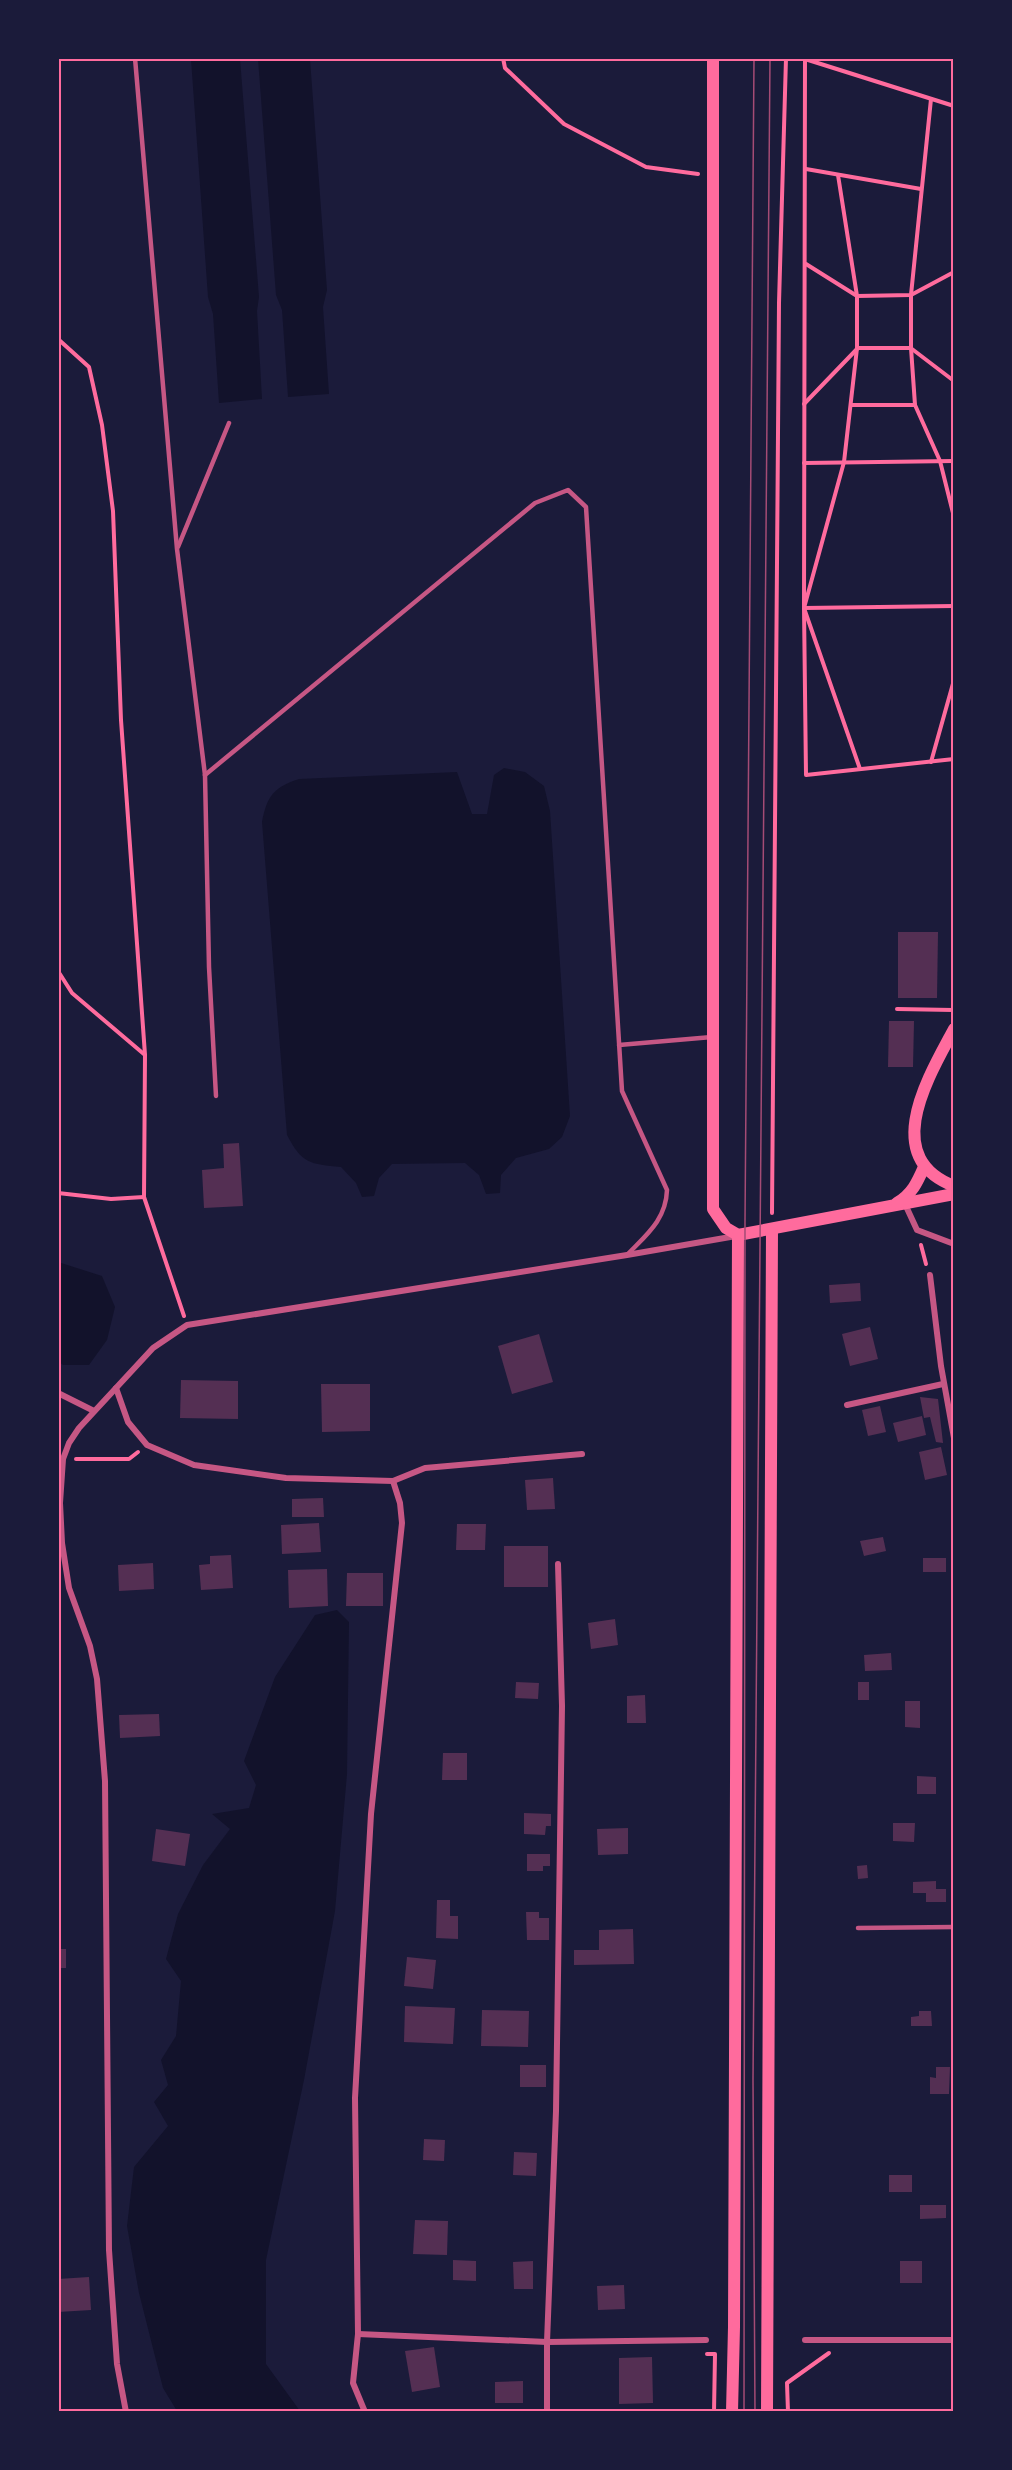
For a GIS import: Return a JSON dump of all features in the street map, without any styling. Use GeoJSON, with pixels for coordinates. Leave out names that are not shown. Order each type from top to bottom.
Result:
{"type":"FeatureCollection","features":[{"type":"Feature","properties":{"kind":"main road"},"geometry":{"type":"LineString","coordinates":[[713,58],[713,1209],[726,1228],[738,1235],[954,1194]]}},
{"type":"Feature","properties":{"kind":"main road"},"geometry":{"type":"LineString","coordinates":[[954,1029],[923,1087],[914,1122],[914,1144],[924,1167],[941,1181],[954,1185]]}},
{"type":"Feature","properties":{"kind":"main road"},"geometry":{"type":"LineString","coordinates":[[891,1207],[906,1198],[916,1186],[924,1167]]}},
{"type":"Feature","properties":{"kind":"main road"},"geometry":{"type":"LineString","coordinates":[[767,2412],[772,1229]]}},
{"type":"Feature","properties":{"kind":"main road"},"geometry":{"type":"LineString","coordinates":[[732,2412],[738,1235]]}},
{"type":"Feature","properties":{"kind":"street"},"geometry":{"type":"LineString","coordinates":[[905,1204],[917,1230],[954,1244]]}},
{"type":"Feature","properties":{"kind":"street"},"geometry":{"type":"LineString","coordinates":[[126,2412],[117,2364],[109,2250],[105,1781],[97,1679],[90,1646],[69,1588],[62,1543],[60,1503],[63,1459],[69,1443],[94,1411],[153,1348],[187,1325],[627,1256],[738,1235]]}},
{"type":"Feature","properties":{"kind":"street"},"geometry":{"type":"LineString","coordinates":[[930,1275],[943,1384],[954,1438]]}},
{"type":"Feature","properties":{"kind":"street"},"geometry":{"type":"LineString","coordinates":[[847,1405],[943,1384]]}},
{"type":"Feature","properties":{"kind":"street"},"geometry":{"type":"LineString","coordinates":[[116,1388],[128,1422],[147,1444],[194,1465],[286,1478],[393,1482],[425,1468],[582,1454]]}},
{"type":"Feature","properties":{"kind":"street"},"geometry":{"type":"LineString","coordinates":[[58,1393],[94,1411]]}},
{"type":"Feature","properties":{"kind":"street"},"geometry":{"type":"LineString","coordinates":[[365,2412],[353,2384],[358,2334],[355,2098],[370,1814],[402,1523],[400,1503],[393,1482]]}},
{"type":"Feature","properties":{"kind":"street"},"geometry":{"type":"LineString","coordinates":[[547,2412],[547,2342],[556,2111],[562,1706],[558,1564]]}},
{"type":"Feature","properties":{"kind":"street"},"geometry":{"type":"LineString","coordinates":[[358,2334],[547,2342],[706,2340]]}},
{"type":"Feature","properties":{"kind":"street"},"geometry":{"type":"LineString","coordinates":[[806,2340],[954,2340]]}},
{"type":"Feature","properties":{"kind":"lane"},"geometry":{"type":"LineString","coordinates":[[135,58],[177,549],[205,775],[209,967],[216,1096]]}},
{"type":"Feature","properties":{"kind":"lane"},"geometry":{"type":"LineString","coordinates":[[177,549],[229,423]]}},
{"type":"Feature","properties":{"kind":"lane"},"geometry":{"type":"LineString","coordinates":[[205,775],[535,503],[568,490],[586,507],[622,1091],[667,1190],[666,1204],[660,1221],[627,1256]]}},
{"type":"Feature","properties":{"kind":"lane"},"geometry":{"type":"LineString","coordinates":[[619,1045],[713,1037]]}},
{"type":"Feature","properties":{"kind":"lane"},"geometry":{"type":"LineString","coordinates":[[858,1928],[954,1927]]}},
{"type":"Feature","properties":{"kind":"path"},"geometry":{"type":"LineString","coordinates":[[503,58],[505,68],[564,124],[646,167],[714,176]]}},
{"type":"Feature","properties":{"kind":"path"},"geometry":{"type":"LineString","coordinates":[[772,1229],[778,315],[786,58]]}},
{"type":"Feature","properties":{"kind":"path"},"geometry":{"type":"LineString","coordinates":[[954,106],[805,59],[806,775],[954,759]]}},
{"type":"Feature","properties":{"kind":"path"},"geometry":{"type":"LineString","coordinates":[[931,99],[911,296],[911,348],[915,405],[940,461],[954,517]]}},
{"type":"Feature","properties":{"kind":"path"},"geometry":{"type":"LineString","coordinates":[[806,169],[921,189]]}},
{"type":"Feature","properties":{"kind":"path"},"geometry":{"type":"LineString","coordinates":[[838,175],[857,296],[858,348],[844,462],[804,608],[860,769]]}},
{"type":"Feature","properties":{"kind":"path"},"geometry":{"type":"LineString","coordinates":[[806,264],[857,296],[911,296],[954,272]]}},
{"type":"Feature","properties":{"kind":"path"},"geometry":{"type":"LineString","coordinates":[[58,339],[90,367],[102,425],[113,511],[121,720],[145,1055],[144,1197],[187,1325]]}},
{"type":"Feature","properties":{"kind":"path"},"geometry":{"type":"LineString","coordinates":[[804,404],[858,348],[911,348],[954,381]]}},
{"type":"Feature","properties":{"kind":"path"},"geometry":{"type":"LineString","coordinates":[[851,405],[915,405]]}},
{"type":"Feature","properties":{"kind":"path"},"geometry":{"type":"LineString","coordinates":[[804,463],[954,461]]}},
{"type":"Feature","properties":{"kind":"path"},"geometry":{"type":"LineString","coordinates":[[804,608],[954,606]]}},
{"type":"Feature","properties":{"kind":"path"},"geometry":{"type":"LineString","coordinates":[[931,762],[954,680]]}},
{"type":"Feature","properties":{"kind":"path"},"geometry":{"type":"LineString","coordinates":[[58,971],[72,993],[145,1055]]}},
{"type":"Feature","properties":{"kind":"path"},"geometry":{"type":"LineString","coordinates":[[897,1009],[953,1010]]}},
{"type":"Feature","properties":{"kind":"path"},"geometry":{"type":"LineString","coordinates":[[58,1193],[111,1199],[144,1197]]}},
{"type":"Feature","properties":{"kind":"path"},"geometry":{"type":"LineString","coordinates":[[917,1230],[930,1275]]}},
{"type":"Feature","properties":{"kind":"path"},"geometry":{"type":"LineString","coordinates":[[63,1459],[129,1459],[147,1444]]}},
{"type":"Feature","properties":{"kind":"path"},"geometry":{"type":"LineString","coordinates":[[788,2412],[787,2383],[847,2340]]}},
{"type":"Feature","properties":{"kind":"path"},"geometry":{"type":"LineString","coordinates":[[714,2412],[715,2354]]}},
{"type":"Feature","properties":{"kind":"shaded area"},"geometry":{"type":"Polygon","coordinates":[[[191,59],[240,59],[259,297],[257,311],[262,399],[219,403],[213,314],[208,297],[191,59]]]}},
{"type":"Feature","properties":{"kind":"shaded area"},"geometry":{"type":"Polygon","coordinates":[[[258,59],[310,59],[327,290],[323,307],[329,394],[288,397],[282,310],[276,295],[258,59]]]}},
{"type":"Feature","properties":{"kind":"shaded area"},"geometry":{"type":"Polygon","coordinates":[[[504,768],[525,772],[544,786],[550,811],[570,1116],[562,1137],[549,1149],[516,1158],[501,1175],[500,1193],[486,1194],[479,1175],[465,1163],[392,1164],[379,1178],[374,1196],[362,1197],[356,1183],[341,1167],[308,1161],[297,1152],[287,1135],[262,822],[266,805],[283,785],[299,779],[457,772],[472,814],[487,814],[494,775],[504,768]]]}},
{"type":"Feature","properties":{"kind":"shaded area"},"geometry":{"type":"Polygon","coordinates":[[[58,1262],[102,1276],[115,1307],[107,1340],[89,1365],[63,1365],[59,1362],[58,1262]]]}},
{"type":"Feature","properties":{"kind":"shaded area"},"geometry":{"type":"Polygon","coordinates":[[[337,1610],[349,1622],[347,1774],[335,1911],[304,2080],[266,2260],[266,2364],[300,2411],[177,2411],[163,2388],[139,2293],[127,2226],[134,2167],[168,2126],[154,2102],[168,2085],[161,2060],[176,2036],[181,1981],[166,1959],[178,1914],[203,1865],[230,1829],[212,1814],[249,1808],[256,1785],[244,1761],[275,1677],[315,1615],[337,1610]]]}},
{"type":"Feature","properties":{"kind":"building"},"geometry":{"type":"Polygon","coordinates":[[[898,932],[938,932],[937,998],[898,998],[898,932]]]}},
{"type":"Feature","properties":{"kind":"building"},"geometry":{"type":"Polygon","coordinates":[[[889,1021],[914,1021],[913,1067],[888,1067],[889,1021]]]}},
{"type":"Feature","properties":{"kind":"building"},"geometry":{"type":"Polygon","coordinates":[[[239,1143],[243,1206],[204,1208],[202,1170],[224,1168],[223,1144],[239,1143]]]}},
{"type":"Feature","properties":{"kind":"building"},"geometry":{"type":"Polygon","coordinates":[[[860,1283],[861,1301],[830,1303],[829,1285],[860,1283]]]}},
{"type":"Feature","properties":{"kind":"building"},"geometry":{"type":"Polygon","coordinates":[[[870,1327],[878,1359],[850,1366],[842,1334],[870,1327]]]}},
{"type":"Feature","properties":{"kind":"building"},"geometry":{"type":"Polygon","coordinates":[[[539,1334],[553,1382],[512,1394],[498,1346],[539,1334]]]}},
{"type":"Feature","properties":{"kind":"building"},"geometry":{"type":"Polygon","coordinates":[[[181,1380],[238,1381],[238,1419],[180,1418],[181,1380]]]}},
{"type":"Feature","properties":{"kind":"building"},"geometry":{"type":"Polygon","coordinates":[[[321,1384],[370,1384],[370,1431],[322,1432],[321,1384]]]}},
{"type":"Feature","properties":{"kind":"building"},"geometry":{"type":"Polygon","coordinates":[[[920,1397],[938,1399],[943,1443],[936,1442],[930,1417],[924,1418],[920,1397]]]}},
{"type":"Feature","properties":{"kind":"building"},"geometry":{"type":"Polygon","coordinates":[[[880,1406],[886,1432],[868,1436],[862,1410],[880,1406]]]}},
{"type":"Feature","properties":{"kind":"building"},"geometry":{"type":"Polygon","coordinates":[[[922,1416],[926,1435],[898,1442],[893,1423],[922,1416]]]}},
{"type":"Feature","properties":{"kind":"building"},"geometry":{"type":"Polygon","coordinates":[[[941,1447],[947,1475],[925,1480],[919,1452],[941,1447]]]}},
{"type":"Feature","properties":{"kind":"building"},"geometry":{"type":"Polygon","coordinates":[[[553,1478],[555,1509],[527,1510],[525,1480],[553,1478]]]}},
{"type":"Feature","properties":{"kind":"building"},"geometry":{"type":"Polygon","coordinates":[[[323,1498],[324,1517],[292,1517],[292,1499],[323,1498]]]}},
{"type":"Feature","properties":{"kind":"building"},"geometry":{"type":"Polygon","coordinates":[[[319,1523],[321,1552],[282,1554],[281,1525],[319,1523]]]}},
{"type":"Feature","properties":{"kind":"building"},"geometry":{"type":"Polygon","coordinates":[[[457,1524],[486,1524],[485,1550],[456,1550],[457,1524]]]}},
{"type":"Feature","properties":{"kind":"building"},"geometry":{"type":"Polygon","coordinates":[[[883,1537],[886,1551],[864,1556],[860,1541],[883,1537]]]}},
{"type":"Feature","properties":{"kind":"building"},"geometry":{"type":"Polygon","coordinates":[[[504,1546],[548,1546],[548,1587],[504,1587],[504,1546]]]}},
{"type":"Feature","properties":{"kind":"building"},"geometry":{"type":"Polygon","coordinates":[[[231,1555],[233,1588],[201,1590],[199,1565],[210,1564],[210,1556],[231,1555]]]}},
{"type":"Feature","properties":{"kind":"building"},"geometry":{"type":"Polygon","coordinates":[[[923,1558],[946,1558],[946,1572],[923,1572],[923,1558]]]}},
{"type":"Feature","properties":{"kind":"building"},"geometry":{"type":"Polygon","coordinates":[[[153,1563],[154,1589],[119,1591],[118,1565],[153,1563]]]}},
{"type":"Feature","properties":{"kind":"building"},"geometry":{"type":"Polygon","coordinates":[[[327,1569],[328,1606],[289,1608],[288,1570],[327,1569]]]}},
{"type":"Feature","properties":{"kind":"building"},"geometry":{"type":"Polygon","coordinates":[[[347,1573],[383,1573],[383,1606],[346,1606],[347,1573]]]}},
{"type":"Feature","properties":{"kind":"building"},"geometry":{"type":"Polygon","coordinates":[[[615,1619],[618,1645],[591,1649],[588,1623],[615,1619]]]}},
{"type":"Feature","properties":{"kind":"building"},"geometry":{"type":"Polygon","coordinates":[[[891,1653],[892,1670],[865,1671],[864,1655],[891,1653]]]}},
{"type":"Feature","properties":{"kind":"building"},"geometry":{"type":"Polygon","coordinates":[[[516,1682],[539,1683],[538,1699],[515,1698],[516,1682]]]}},
{"type":"Feature","properties":{"kind":"building"},"geometry":{"type":"Polygon","coordinates":[[[858,1682],[869,1682],[869,1700],[858,1700],[858,1682]]]}},
{"type":"Feature","properties":{"kind":"building"},"geometry":{"type":"Polygon","coordinates":[[[645,1695],[646,1723],[627,1723],[627,1696],[645,1695]]]}},
{"type":"Feature","properties":{"kind":"building"},"geometry":{"type":"Polygon","coordinates":[[[905,1701],[920,1701],[920,1728],[905,1727],[905,1701]]]}},
{"type":"Feature","properties":{"kind":"building"},"geometry":{"type":"Polygon","coordinates":[[[159,1714],[160,1736],[120,1738],[119,1715],[159,1714]]]}},
{"type":"Feature","properties":{"kind":"building"},"geometry":{"type":"Polygon","coordinates":[[[443,1753],[467,1753],[467,1780],[442,1780],[443,1753]]]}},
{"type":"Feature","properties":{"kind":"building"},"geometry":{"type":"Polygon","coordinates":[[[917,1776],[936,1777],[936,1794],[917,1794],[917,1776]]]}},
{"type":"Feature","properties":{"kind":"building"},"geometry":{"type":"Polygon","coordinates":[[[524,1813],[551,1814],[551,1826],[546,1826],[545,1835],[524,1834],[524,1813]]]}},
{"type":"Feature","properties":{"kind":"building"},"geometry":{"type":"Polygon","coordinates":[[[893,1823],[915,1823],[914,1842],[893,1841],[893,1823]]]}},
{"type":"Feature","properties":{"kind":"building"},"geometry":{"type":"Polygon","coordinates":[[[628,1828],[628,1854],[598,1855],[597,1829],[628,1828]]]}},
{"type":"Feature","properties":{"kind":"building"},"geometry":{"type":"Polygon","coordinates":[[[156,1829],[190,1834],[185,1866],[152,1861],[156,1829]]]}},
{"type":"Feature","properties":{"kind":"building"},"geometry":{"type":"Polygon","coordinates":[[[527,1854],[550,1854],[550,1866],[543,1866],[543,1871],[527,1871],[527,1854]]]}},
{"type":"Feature","properties":{"kind":"building"},"geometry":{"type":"Polygon","coordinates":[[[867,1865],[868,1878],[858,1879],[857,1866],[867,1865]]]}},
{"type":"Feature","properties":{"kind":"building"},"geometry":{"type":"Polygon","coordinates":[[[936,1881],[936,1889],[946,1889],[946,1902],[926,1902],[926,1893],[913,1893],[913,1882],[936,1881]]]}},
{"type":"Feature","properties":{"kind":"building"},"geometry":{"type":"Polygon","coordinates":[[[437,1900],[450,1900],[450,1916],[458,1916],[458,1939],[436,1938],[437,1900]]]}},
{"type":"Feature","properties":{"kind":"building"},"geometry":{"type":"Polygon","coordinates":[[[526,1912],[539,1912],[539,1918],[549,1918],[549,1940],[527,1940],[526,1912]]]}},
{"type":"Feature","properties":{"kind":"building"},"geometry":{"type":"Polygon","coordinates":[[[633,1929],[634,1964],[574,1965],[574,1950],[599,1950],[599,1930],[633,1929]]]}},
{"type":"Feature","properties":{"kind":"building"},"geometry":{"type":"Polygon","coordinates":[[[58,1949],[66,1949],[66,1968],[58,1968],[58,1949]]]}},
{"type":"Feature","properties":{"kind":"building"},"geometry":{"type":"Polygon","coordinates":[[[407,1957],[436,1960],[433,1989],[404,1986],[407,1957]]]}},
{"type":"Feature","properties":{"kind":"building"},"geometry":{"type":"Polygon","coordinates":[[[405,2006],[455,2008],[453,2044],[404,2042],[405,2006]]]}},
{"type":"Feature","properties":{"kind":"building"},"geometry":{"type":"Polygon","coordinates":[[[482,2010],[529,2011],[528,2047],[481,2046],[482,2010]]]}},
{"type":"Feature","properties":{"kind":"building"},"geometry":{"type":"Polygon","coordinates":[[[919,2011],[931,2011],[932,2026],[911,2026],[911,2017],[919,2016],[919,2011]]]}},
{"type":"Feature","properties":{"kind":"building"},"geometry":{"type":"Polygon","coordinates":[[[520,2065],[546,2065],[546,2087],[520,2087],[520,2065]]]}},
{"type":"Feature","properties":{"kind":"building"},"geometry":{"type":"Polygon","coordinates":[[[936,2067],[950,2067],[949,2094],[930,2094],[930,2077],[936,2078],[936,2067]]]}},
{"type":"Feature","properties":{"kind":"building"},"geometry":{"type":"Polygon","coordinates":[[[424,2139],[445,2140],[444,2161],[423,2160],[424,2139]]]}},
{"type":"Feature","properties":{"kind":"building"},"geometry":{"type":"Polygon","coordinates":[[[514,2152],[537,2153],[536,2176],[513,2175],[514,2152]]]}},
{"type":"Feature","properties":{"kind":"building"},"geometry":{"type":"Polygon","coordinates":[[[889,2175],[912,2175],[912,2192],[889,2192],[889,2175]]]}},
{"type":"Feature","properties":{"kind":"building"},"geometry":{"type":"Polygon","coordinates":[[[920,2205],[946,2205],[946,2218],[920,2219],[920,2205]]]}},
{"type":"Feature","properties":{"kind":"building"},"geometry":{"type":"Polygon","coordinates":[[[415,2220],[448,2221],[447,2255],[413,2254],[415,2220]]]}},
{"type":"Feature","properties":{"kind":"building"},"geometry":{"type":"Polygon","coordinates":[[[453,2260],[476,2261],[476,2281],[453,2280],[453,2260]]]}},
{"type":"Feature","properties":{"kind":"building"},"geometry":{"type":"Polygon","coordinates":[[[533,2261],[533,2289],[514,2289],[513,2262],[533,2261]]]}},
{"type":"Feature","properties":{"kind":"building"},"geometry":{"type":"Polygon","coordinates":[[[900,2261],[922,2261],[922,2283],[900,2283],[900,2261]]]}},
{"type":"Feature","properties":{"kind":"building"},"geometry":{"type":"Polygon","coordinates":[[[89,2277],[91,2310],[58,2312],[58,2279],[89,2277]]]}},
{"type":"Feature","properties":{"kind":"building"},"geometry":{"type":"Polygon","coordinates":[[[624,2285],[625,2309],[598,2310],[597,2286],[624,2285]]]}},
{"type":"Feature","properties":{"kind":"building"},"geometry":{"type":"Polygon","coordinates":[[[434,2347],[440,2387],[412,2392],[405,2351],[434,2347]]]}},
{"type":"Feature","properties":{"kind":"building"},"geometry":{"type":"Polygon","coordinates":[[[652,2357],[653,2403],[619,2404],[619,2358],[652,2357]]]}},
{"type":"Feature","properties":{"kind":"building"},"geometry":{"type":"Polygon","coordinates":[[[523,2381],[523,2403],[495,2403],[495,2382],[523,2381]]]}},
{"type":"Feature","properties":{"kind":"tram line"},"geometry":{"type":"LineString","coordinates":[[744,2412],[745,1223],[754,58]]}},
{"type":"Feature","properties":{"kind":"tram line"},"geometry":{"type":"LineString","coordinates":[[755,2412],[753,2080],[770,58]]}}]}
